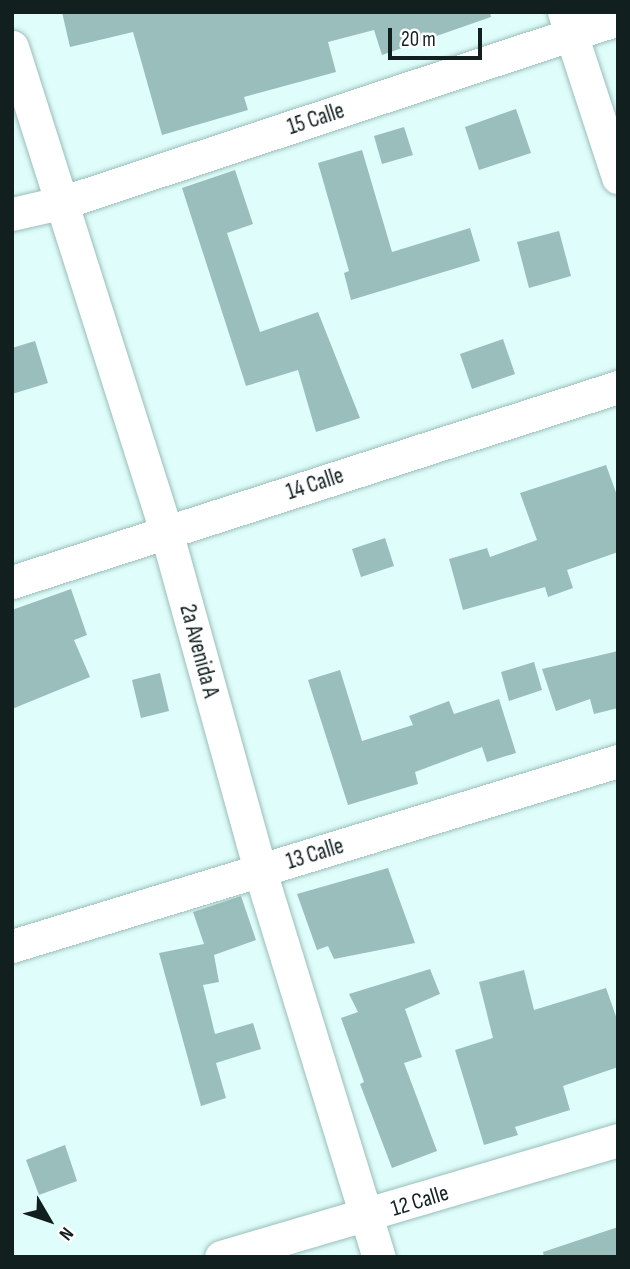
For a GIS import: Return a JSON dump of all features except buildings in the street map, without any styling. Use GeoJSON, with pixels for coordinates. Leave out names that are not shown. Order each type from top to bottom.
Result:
{"type":"FeatureCollection","features":[{"type":"Feature","properties":{"kind":"street","name":"15 Calle"},"geometry":{"type":"LineString","coordinates":[[12,214],[64,202],[567,23],[618,19]]}},
{"type":"Feature","properties":{"kind":"street"},"geometry":{"type":"LineString","coordinates":[[567,23],[618,177]]}},
{"type":"Feature","properties":{"kind":"street","name":"2a Avenida A"},"geometry":{"type":"LineString","coordinates":[[12,47],[64,202],[166,531],[260,871],[379,1257]]}},
{"type":"Feature","properties":{"kind":"street","name":"14 Calle"},"geometry":{"type":"LineString","coordinates":[[12,582],[618,387]]}},
{"type":"Feature","properties":{"kind":"street","name":"13 Calle"},"geometry":{"type":"LineString","coordinates":[[12,946],[618,761]]}},
{"type":"Feature","properties":{"kind":"street","name":"12 Calle"},"geometry":{"type":"LineString","coordinates":[[221,1257],[366,1217],[618,1140]]}}]}
